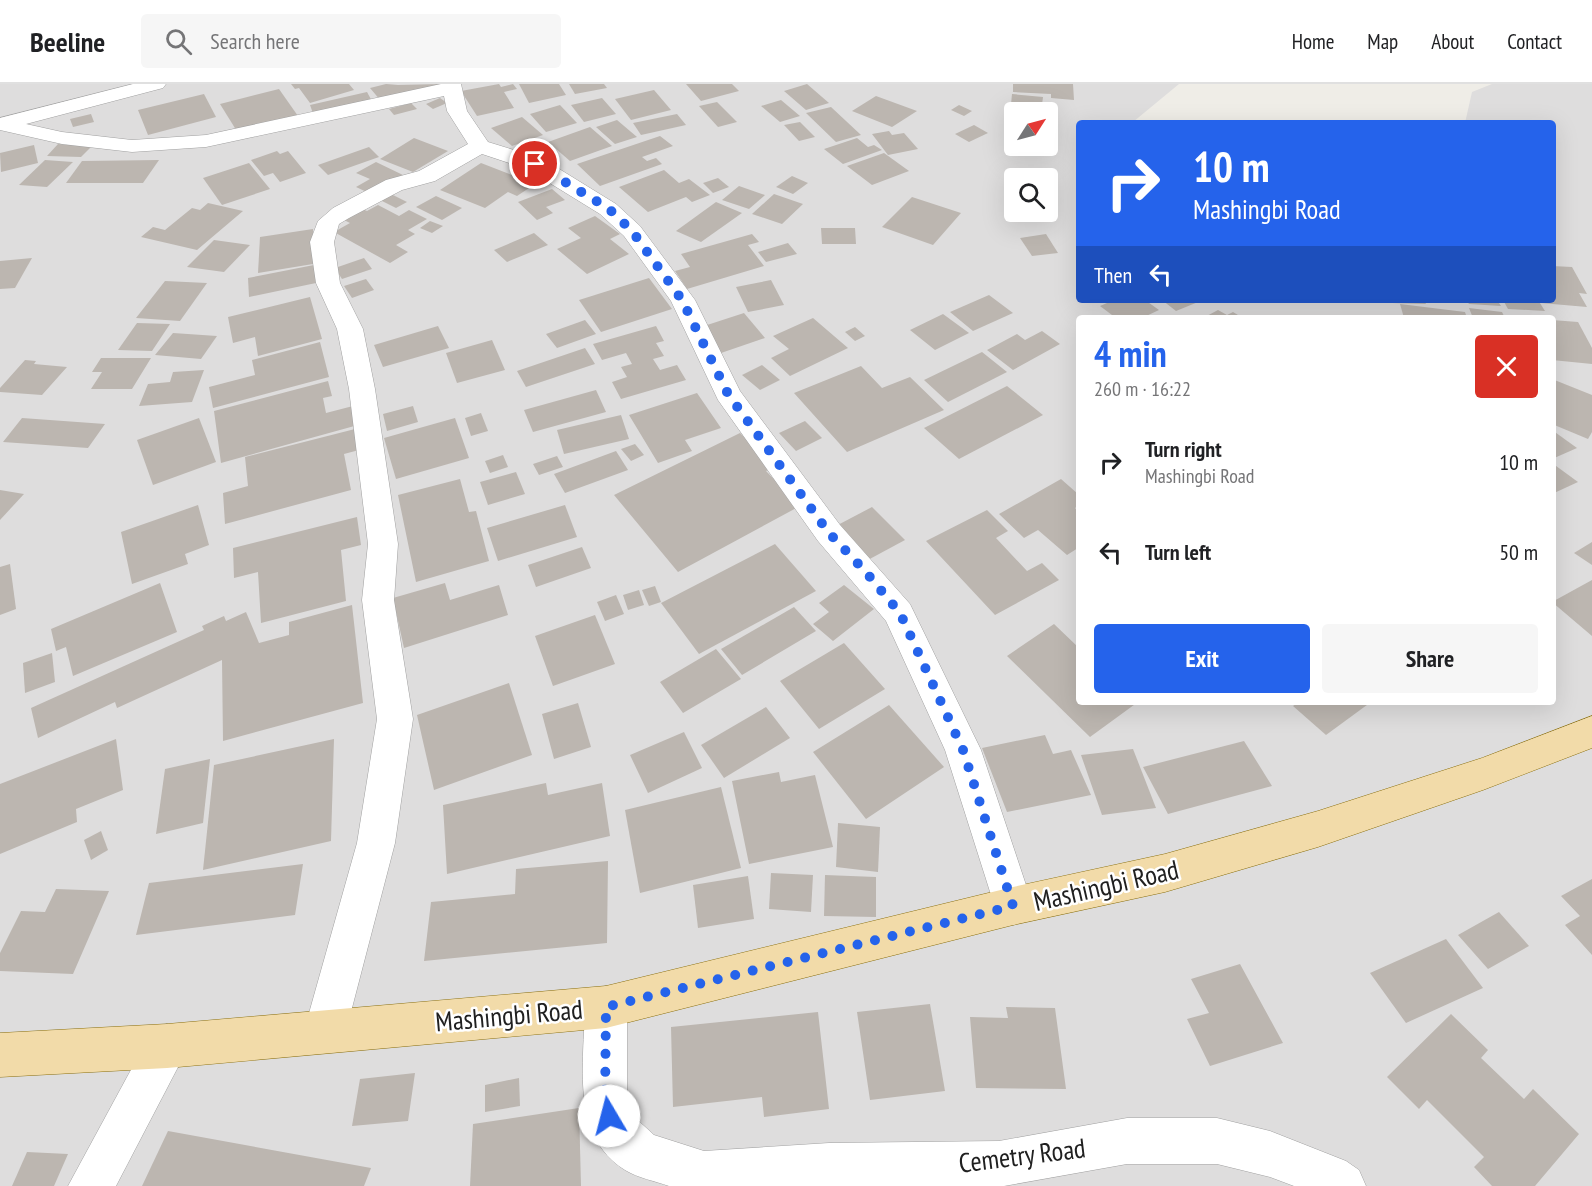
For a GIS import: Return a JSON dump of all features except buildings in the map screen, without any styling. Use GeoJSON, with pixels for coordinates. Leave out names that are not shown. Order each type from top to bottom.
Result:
{"type":"FeatureCollection","features":[{"type":"Feature","properties":{"kind":"main road","name":"Mashingbi Road"},"geometry":{"type":"LineString","coordinates":[[0,1055],[167,1046],[606,1007],[1013,906],[1165,873],[1318,829],[1483,774],[1592,732]]}},
{"type":"Feature","properties":{"kind":"street"},"geometry":{"type":"LineString","coordinates":[[0,124],[156,84]]}},
{"type":"Feature","properties":{"kind":"street"},"geometry":{"type":"LineString","coordinates":[[0,124],[62,138],[132,146],[206,141],[452,86],[456,111],[480,146],[535,164],[608,208],[632,231],[658,263],[682,300],[728,394],[829,533],[900,613],[963,750],[1013,906]]}},
{"type":"Feature","properties":{"kind":"street"},"geometry":{"type":"LineString","coordinates":[[325,1031],[376,843],[394,719],[378,600],[383,544],[362,389],[350,328],[328,283],[322,242],[329,221],[341,213],[394,185],[427,176],[480,146]]}},
{"type":"Feature","properties":{"kind":"street","name":"Cemetry Road"},"geometry":{"type":"LineString","coordinates":[[606,1007],[605,1104],[614,1129],[641,1154],[704,1174],[817,1177],[999,1164],[1127,1141],[1217,1140],[1270,1154],[1330,1178],[1343,1186]]}},
{"type":"Feature","properties":{"kind":"street"},"geometry":{"type":"LineString","coordinates":[[91,1186],[167,1046]]}},
{"type":"Feature","properties":{"kind":"shaded area"},"geometry":{"type":"Polygon","coordinates":[[[0,84],[1179,84],[1135,120],[1076,120],[1076,303],[1556,303],[1556,120],[1466,120],[1472,92],[1492,84],[1592,84],[1592,1186],[0,1186],[0,84]]]}},
{"type":"Feature","properties":{"kind":"route"},"geometry":{"type":"LineString","coordinates":[[535,164],[608,208],[632,231],[658,263],[682,300],[698,338],[728,394],[829,533],[900,613],[963,750],[1013,906],[606,1007],[605,1104],[609,1116]]}}]}
